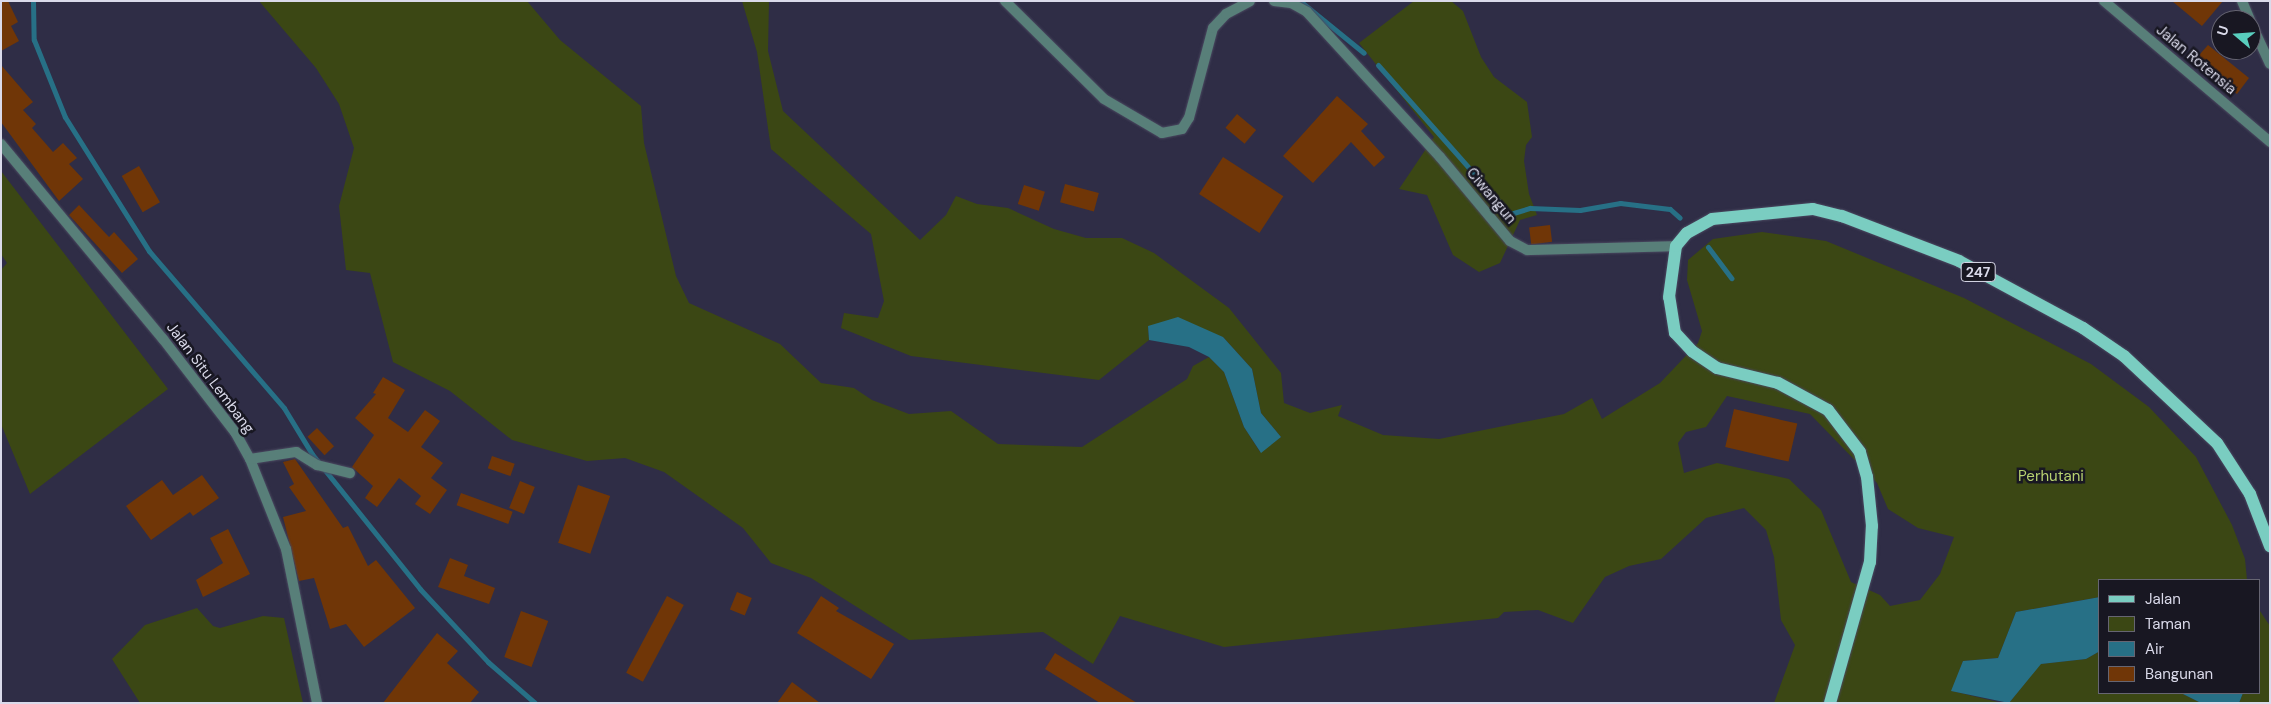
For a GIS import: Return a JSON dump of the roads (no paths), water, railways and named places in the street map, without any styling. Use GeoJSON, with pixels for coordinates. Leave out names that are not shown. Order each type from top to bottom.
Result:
{"type":"FeatureCollection","features":[{"type":"Feature","properties":{"kind":"main road","name":"247"},"geometry":{"type":"LineString","coordinates":[[1676,246],[1698,225],[1712,219],[1813,209],[1865,222],[1959,261],[2083,328],[2124,356],[2183,408],[2217,443],[2250,494],[2270,546]]}},
{"type":"Feature","properties":{"kind":"main road"},"geometry":{"type":"LineString","coordinates":[[1676,246],[1669,297],[1675,334],[1717,368],[1778,383],[1828,410],[1860,452],[1871,503],[1870,562],[1830,703]]}},
{"type":"Feature","properties":{"kind":"street"},"geometry":{"type":"LineString","coordinates":[[1005,1],[1104,99],[1162,133],[1182,129],[1189,118],[1212,28],[1226,14],[1250,1]]}},
{"type":"Feature","properties":{"kind":"street","name":"Ciwangun"},"geometry":{"type":"LineString","coordinates":[[1274,1],[1291,3],[1306,12],[1376,91],[1440,157],[1498,230],[1518,245],[1536,250],[1676,246]]}},
{"type":"Feature","properties":{"kind":"street","name":"Jalan Rotensia"},"geometry":{"type":"LineString","coordinates":[[2104,1],[2270,142]]}},
{"type":"Feature","properties":{"kind":"street"},"geometry":{"type":"LineString","coordinates":[[2261,45],[2270,64]]}},
{"type":"Feature","properties":{"kind":"street","name":"Jalan Situ Lembang"},"geometry":{"type":"LineString","coordinates":[[1,144],[163,339],[235,432],[250,459],[286,549],[317,703]]}},
{"type":"Feature","properties":{"kind":"street"},"geometry":{"type":"LineString","coordinates":[[250,459],[296,452],[317,466],[350,473]]}},
{"type":"Feature","properties":{"kind":"water"},"geometry":{"type":"Polygon","coordinates":[[[1178,317],[1223,337],[1252,369],[1261,413],[1281,437],[1261,453],[1244,427],[1224,372],[1209,357],[1189,347],[1149,340],[1148,326],[1178,317]]]}},
{"type":"Feature","properties":{"kind":"water"},"geometry":{"type":"Polygon","coordinates":[[[2098,597],[2098,652],[2086,659],[2041,664],[2009,703],[1951,691],[1963,661],[1998,658],[2016,612],[2098,597]]]}},
{"type":"Feature","properties":{"kind":"water"},"geometry":{"type":"Polygon","coordinates":[[[2183,694],[2243,694],[2239,703],[2201,703],[2183,694]]]}},
{"type":"Feature","properties":{"kind":"waterway"},"geometry":{"type":"LineString","coordinates":[[33,1],[34,40],[65,117],[149,251],[284,408],[312,454],[420,589],[488,662],[535,703]]}},
{"type":"Feature","properties":{"kind":"waterway"},"geometry":{"type":"LineString","coordinates":[[1300,1],[1364,53]]}},
{"type":"Feature","properties":{"kind":"waterway"},"geometry":{"type":"LineString","coordinates":[[1378,65],[1510,214],[1530,208],[1580,210],[1620,203],[1670,209],[1680,218]]}},
{"type":"Feature","properties":{"kind":"waterway"},"geometry":{"type":"LineString","coordinates":[[1708,247],[1731,278]]}},
{"type":"Feature","properties":{"kind":"park label","name":"Perhutani"},"geometry":{"type":"Point","coordinates":[2051,477]}}]}
